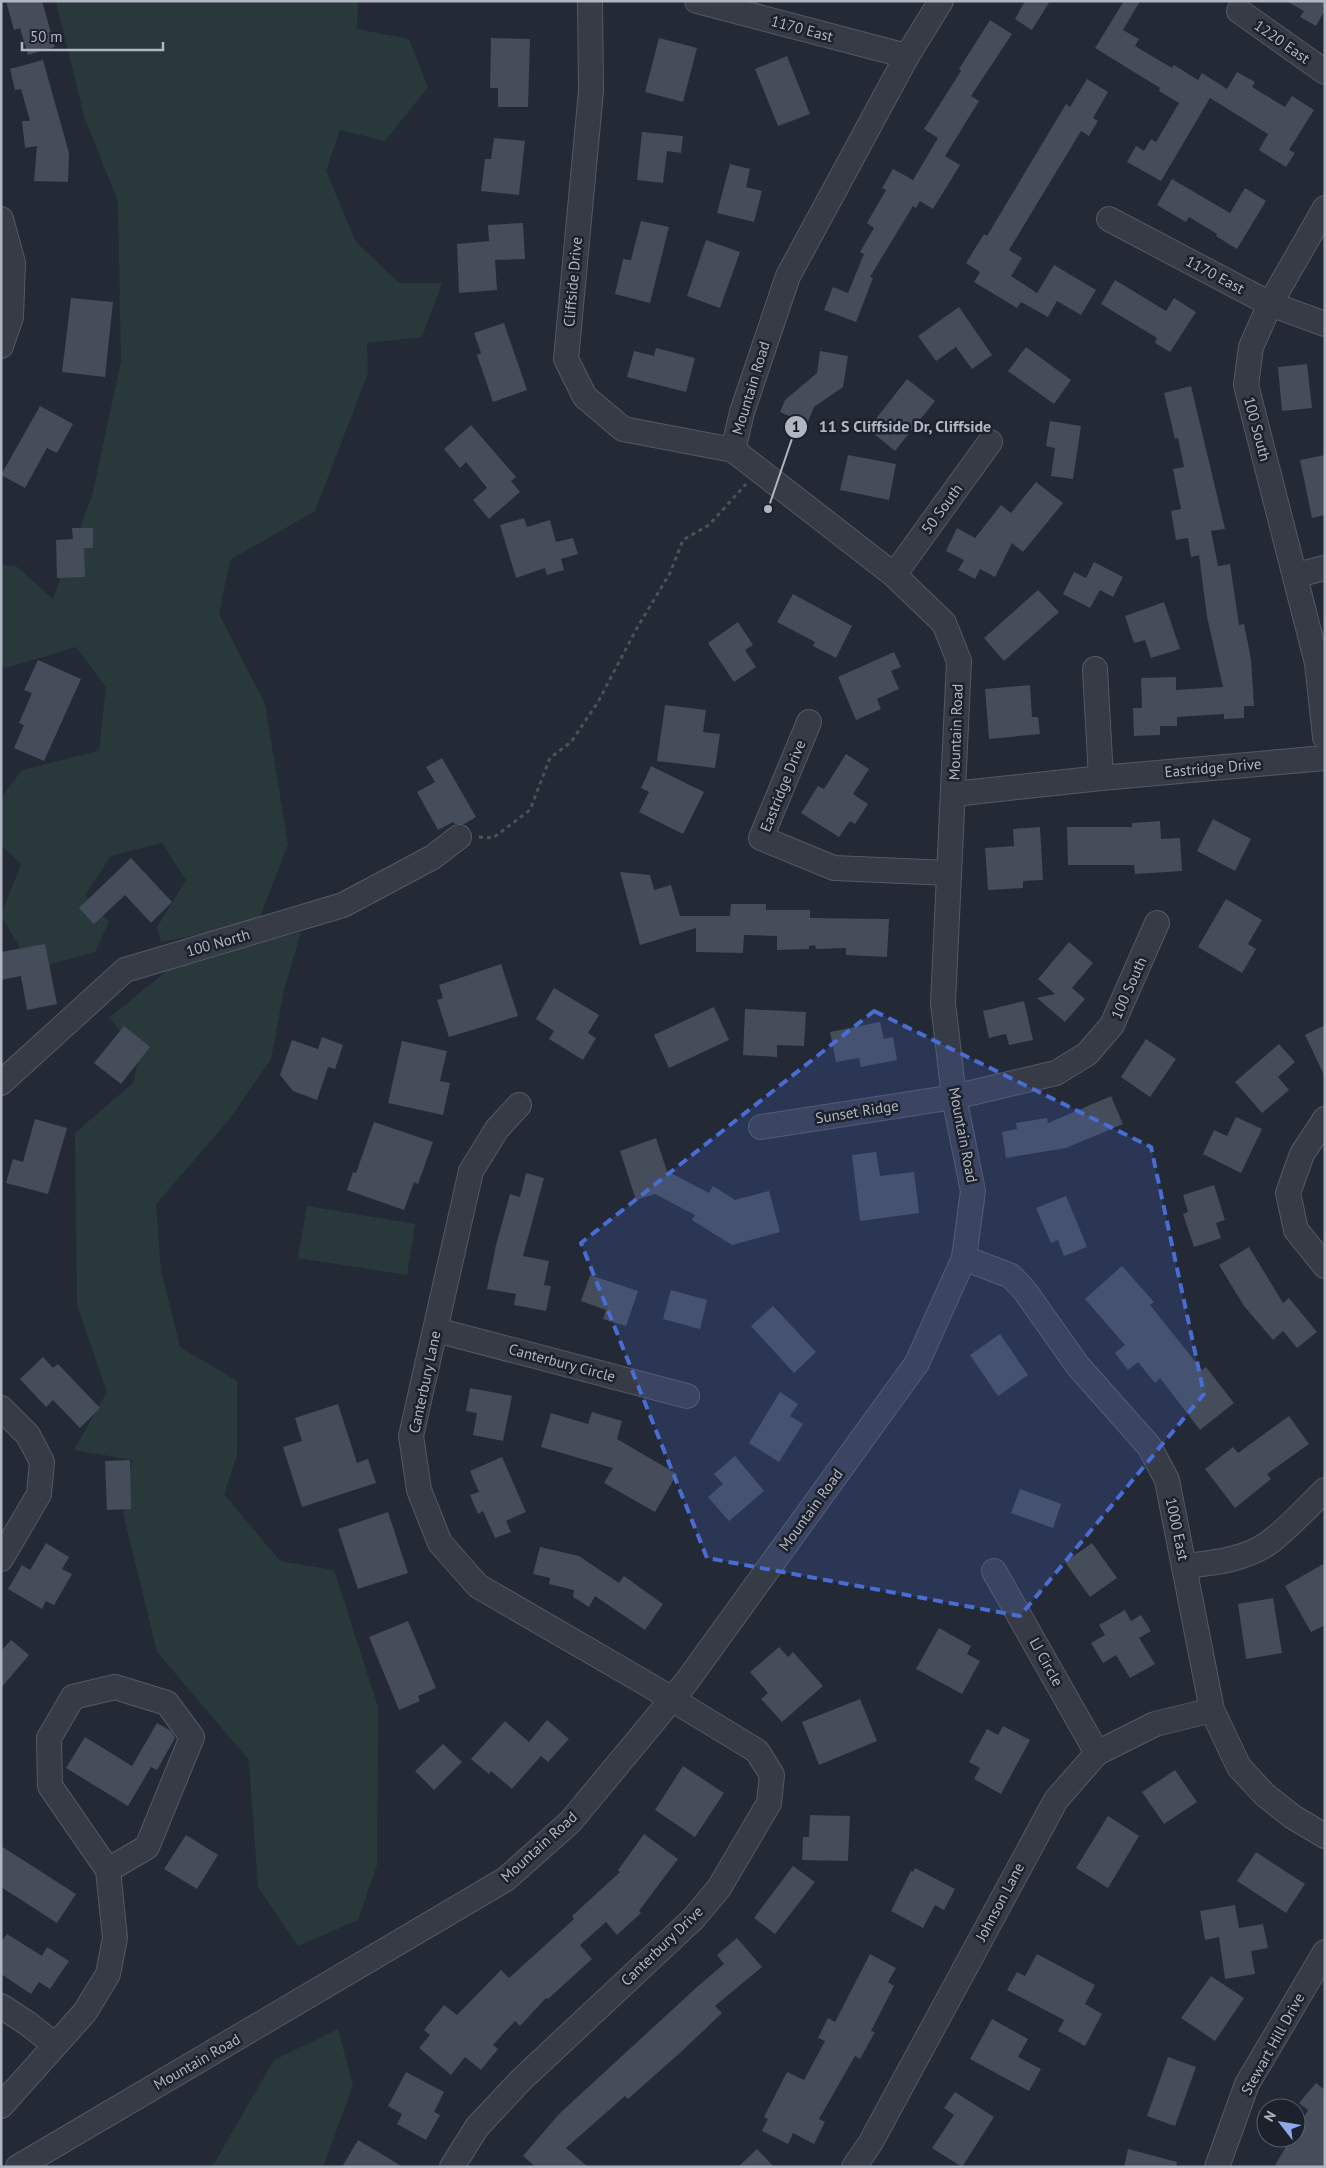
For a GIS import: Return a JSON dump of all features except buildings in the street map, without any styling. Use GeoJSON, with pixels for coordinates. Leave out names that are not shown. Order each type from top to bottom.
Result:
{"type":"FeatureCollection","features":[{"type":"Feature","properties":{"kind":"street","name":"Cliffside Drive"},"geometry":{"type":"LineString","coordinates":[[590,1],[591,91],[566,359],[585,397],[623,429],[733,450]]}},
{"type":"Feature","properties":{"kind":"street","name":"1170 East"},"geometry":{"type":"LineString","coordinates":[[697,1],[907,56]]}},
{"type":"Feature","properties":{"kind":"street","name":"Mountain Road"},"geometry":{"type":"LineString","coordinates":[[18,2167],[506,1879],[571,1821],[687,1681],[917,1363],[964,1258],[974,1191],[954,1097],[943,1003],[959,661],[944,623],[894,575],[733,450],[742,412],[788,276],[907,56],[941,1]]}},
{"type":"Feature","properties":{"kind":"street","name":"1220 East"},"geometry":{"type":"LineString","coordinates":[[1239,11],[1325,72]]}},
{"type":"Feature","properties":{"kind":"street","name":"100 South"},"geometry":{"type":"LineString","coordinates":[[1325,208],[1270,304],[1251,348],[1246,386],[1296,575],[1317,663],[1325,737]]}},
{"type":"Feature","properties":{"kind":"street"},"geometry":{"type":"LineString","coordinates":[[1,219],[13,263],[11,317],[1,346]]}},
{"type":"Feature","properties":{"kind":"street","name":"1170 East"},"geometry":{"type":"LineString","coordinates":[[1109,219],[1270,304],[1325,324]]}},
{"type":"Feature","properties":{"kind":"street","name":"50 South"},"geometry":{"type":"LineString","coordinates":[[894,575],[990,442]]}},
{"type":"Feature","properties":{"kind":"street"},"geometry":{"type":"LineString","coordinates":[[1296,575],[1325,568]]}},
{"type":"Feature","properties":{"kind":"street"},"geometry":{"type":"LineString","coordinates":[[1095,669],[1101,778]]}},
{"type":"Feature","properties":{"kind":"street","name":"Eastridge Drive"},"geometry":{"type":"LineString","coordinates":[[809,722],[761,838],[834,868],[949,873]]}},
{"type":"Feature","properties":{"kind":"street","name":"Eastridge Drive"},"geometry":{"type":"LineString","coordinates":[[954,794],[1101,778],[1325,758]]}},
{"type":"Feature","properties":{"kind":"street","name":"100 North"},"geometry":{"type":"LineString","coordinates":[[1,1083],[125,970],[343,905],[434,857],[458,837]]}},
{"type":"Feature","properties":{"kind":"street","name":"100 South"},"geometry":{"type":"LineString","coordinates":[[954,1097],[1056,1073],[1087,1054],[1112,1025],[1157,923]]}},
{"type":"Feature","properties":{"kind":"street","name":"Sunset Ridge"},"geometry":{"type":"LineString","coordinates":[[761,1127],[954,1097]]}},
{"type":"Feature","properties":{"kind":"street","name":"Canterbury Lane"},"geometry":{"type":"LineString","coordinates":[[519,1105],[497,1129],[471,1171],[411,1436],[419,1490],[440,1543],[478,1586],[672,1699]]}},
{"type":"Feature","properties":{"kind":"street"},"geometry":{"type":"LineString","coordinates":[[1325,1119],[1302,1154],[1288,1193],[1296,1230],[1325,1266]]}},
{"type":"Feature","properties":{"kind":"street","name":"1000 East"},"geometry":{"type":"LineString","coordinates":[[964,1258],[1010,1276],[1025,1291],[1078,1366],[1149,1446],[1167,1480],[1212,1710],[1239,1767],[1265,1795],[1292,1816],[1325,1836]]}},
{"type":"Feature","properties":{"kind":"street","name":"Canterbury Circle"},"geometry":{"type":"LineString","coordinates":[[436,1330],[687,1396]]}},
{"type":"Feature","properties":{"kind":"street"},"geometry":{"type":"LineString","coordinates":[[1,1408],[28,1435],[42,1462],[39,1494],[1,1559]]}},
{"type":"Feature","properties":{"kind":"street"},"geometry":{"type":"LineString","coordinates":[[1185,1566],[1211,1563],[1245,1555],[1268,1544],[1325,1490]]}},
{"type":"Feature","properties":{"kind":"street","name":"LJ Circle"},"geometry":{"type":"LineString","coordinates":[[994,1571],[1097,1753]]}},
{"type":"Feature","properties":{"kind":"street"},"geometry":{"type":"LineString","coordinates":[[1,2106],[85,2012],[108,1974],[115,1938],[108,1870],[50,1786],[49,1738],[73,1697],[114,1687],[167,1702],[192,1737],[146,1847],[108,1870]]}},
{"type":"Feature","properties":{"kind":"street","name":"Canterbury Drive"},"geometry":{"type":"LineString","coordinates":[[452,2167],[477,2127],[520,2081],[694,1918],[719,1888],[769,1803],[772,1775],[756,1751],[672,1699]]}},
{"type":"Feature","properties":{"kind":"street","name":"Johnson Lane"},"geometry":{"type":"LineString","coordinates":[[854,2167],[871,2142],[1056,1800],[1097,1753],[1155,1724],[1212,1710]]}},
{"type":"Feature","properties":{"kind":"street","name":"Stewart Hill Drive"},"geometry":{"type":"LineString","coordinates":[[1217,2167],[1247,2084],[1325,1952]]}},
{"type":"Feature","properties":{"kind":"street"},"geometry":{"type":"LineString","coordinates":[[1,2006],[27,2022],[55,2045]]}},
{"type":"Feature","properties":{"kind":"path"},"geometry":{"type":"LineString","coordinates":[[458,837],[493,838],[530,810],[550,758],[571,742],[598,702],[637,628],[670,573],[683,540],[709,525],[758,470]]}},
{"type":"Feature","properties":{"kind":"highlighted area"},"geometry":{"type":"Polygon","coordinates":[[[874,1011],[1151,1147],[1204,1394],[1020,1616],[707,1558],[581,1243],[874,1011]]]}},
{"type":"Feature","properties":{"kind":"shaded area"},"geometry":{"type":"Polygon","coordinates":[[[56,1],[358,1],[357,29],[409,39],[428,87],[385,141],[340,130],[326,171],[356,242],[399,283],[442,283],[422,337],[367,343],[368,373],[315,511],[230,560],[219,614],[265,704],[288,844],[258,922],[161,942],[157,927],[186,880],[162,843],[111,856],[85,895],[109,922],[95,952],[32,969],[1,915],[21,864],[1,845],[1,798],[22,770],[99,751],[106,687],[76,647],[6,668],[1,665],[1,565],[16,566],[53,599],[92,496],[121,361],[118,202],[84,116],[56,1]]]}},
{"type":"Feature","properties":{"kind":"shaded area"},"geometry":{"type":"Polygon","coordinates":[[[301,932],[284,990],[271,1059],[228,1121],[156,1204],[161,1270],[180,1347],[237,1381],[237,1455],[224,1494],[280,1561],[334,1570],[378,1707],[377,1865],[358,1920],[298,1946],[258,1887],[249,1760],[157,1652],[123,1513],[132,1460],[74,1450],[107,1392],[77,1305],[75,1133],[133,1083],[140,1053],[109,1018],[175,964],[301,932]]]}},
{"type":"Feature","properties":{"kind":"shaded area"},"geometry":{"type":"Polygon","coordinates":[[[307,1206],[415,1224],[407,1275],[298,1258],[307,1206]]]}},
{"type":"Feature","properties":{"kind":"shaded area"},"geometry":{"type":"Polygon","coordinates":[[[338,2029],[353,2085],[323,2167],[212,2167],[274,2060],[338,2029]]]}},
{"type":"Feature","properties":{"kind":"place","name":"11 S Cliffside Dr, Cliffside"},"geometry":{"type":"Point","coordinates":[768,509]}}]}
